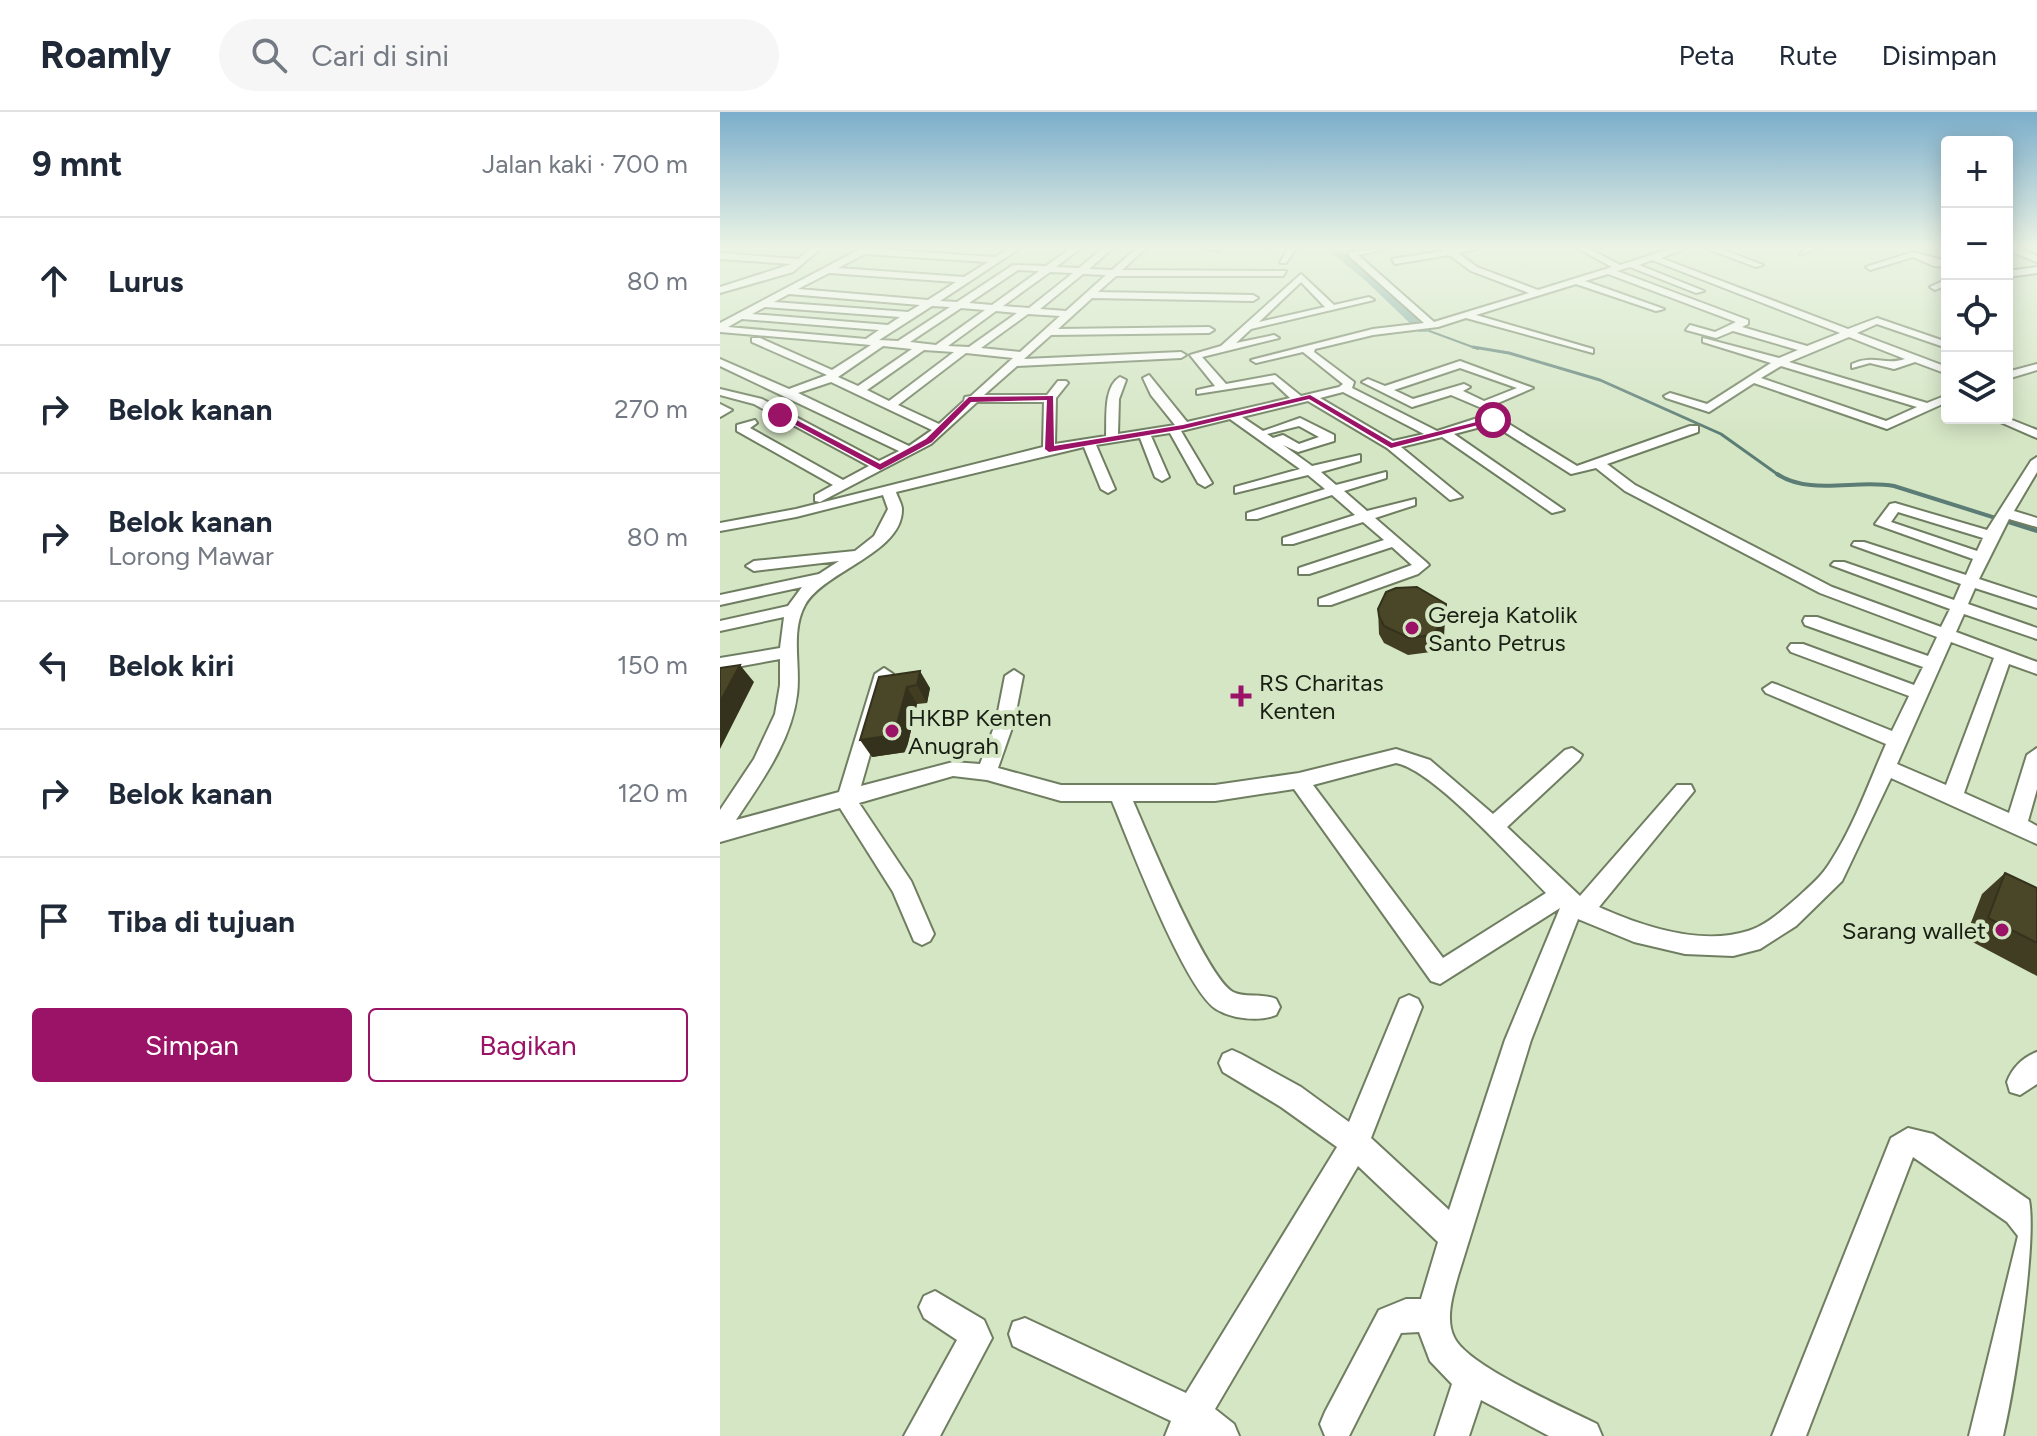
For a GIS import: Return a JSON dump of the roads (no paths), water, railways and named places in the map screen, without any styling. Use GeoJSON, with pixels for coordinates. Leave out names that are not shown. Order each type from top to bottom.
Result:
{"type":"FeatureCollection","features":[{"type":"Feature","properties":{"kind":"street"},"geometry":{"type":"LineString","coordinates":[[720,328],[753,310]]}},
{"type":"Feature","properties":{"kind":"street"},"geometry":{"type":"LineString","coordinates":[[840,310],[907,315]]}},
{"type":"Feature","properties":{"kind":"street"},"geometry":{"type":"LineString","coordinates":[[788,393],[832,376],[888,328],[916,310]]}},
{"type":"Feature","properties":{"kind":"street"},"geometry":{"type":"LineString","coordinates":[[901,344],[953,310]]}},
{"type":"Feature","properties":{"kind":"street"},"geometry":{"type":"LineString","coordinates":[[938,348],[991,310]]}},
{"type":"Feature","properties":{"kind":"street"},"geometry":{"type":"LineString","coordinates":[[1014,310],[1080,310]]}},
{"type":"Feature","properties":{"kind":"street"},"geometry":{"type":"LineString","coordinates":[[1224,349],[1267,310]]}},
{"type":"Feature","properties":{"kind":"street"},"geometry":{"type":"LineString","coordinates":[[1248,327],[1324,310]]}},
{"type":"Feature","properties":{"kind":"street"},"geometry":{"type":"LineString","coordinates":[[1415,310],[1432,325]]}},
{"type":"Feature","properties":{"kind":"street"},"geometry":{"type":"LineString","coordinates":[[1256,360],[1373,332],[1432,325],[1483,310]]}},
{"type":"Feature","properties":{"kind":"street"},"geometry":{"type":"LineString","coordinates":[[1694,347],[1745,322],[1712,310]]}},
{"type":"Feature","properties":{"kind":"street"},"geometry":{"type":"LineString","coordinates":[[1768,312],[1775,310]]}},
{"type":"Feature","properties":{"kind":"street"},"geometry":{"type":"LineString","coordinates":[[1785,310],[1941,369]]}},
{"type":"Feature","properties":{"kind":"street"},"geometry":{"type":"LineString","coordinates":[[892,404],[1028,311]]}},
{"type":"Feature","properties":{"kind":"street"},"geometry":{"type":"LineString","coordinates":[[796,513],[929,440],[969,399],[1073,311]]}},
{"type":"Feature","properties":{"kind":"street"},"geometry":{"type":"LineString","coordinates":[[1479,311],[1576,339]]}},
{"type":"Feature","properties":{"kind":"street"},"geometry":{"type":"LineString","coordinates":[[1465,315],[1589,351]]}},
{"type":"Feature","properties":{"kind":"street"},"geometry":{"type":"LineString","coordinates":[[740,316],[888,328]]}},
{"type":"Feature","properties":{"kind":"street"},"geometry":{"type":"LineString","coordinates":[[1670,396],[1709,408],[1779,362],[1877,321],[1941,343]]}},
{"type":"Feature","properties":{"kind":"street"},"geometry":{"type":"LineString","coordinates":[[720,328],[1021,355]]}},
{"type":"Feature","properties":{"kind":"street"},"geometry":{"type":"LineString","coordinates":[[1690,328],[1741,351],[1925,406]]}},
{"type":"Feature","properties":{"kind":"street"},"geometry":{"type":"LineString","coordinates":[[1734,328],[1808,350]]}},
{"type":"Feature","properties":{"kind":"street"},"geometry":{"type":"LineString","coordinates":[[1049,332],[1209,330]]}},
{"type":"Feature","properties":{"kind":"street"},"geometry":{"type":"LineString","coordinates":[[1223,388],[1195,355],[1274,338]]}},
{"type":"Feature","properties":{"kind":"street"},"geometry":{"type":"LineString","coordinates":[[756,340],[807,362],[940,429]]}},
{"type":"Feature","properties":{"kind":"street"},"geometry":{"type":"LineString","coordinates":[[807,362],[843,340]]}},
{"type":"Feature","properties":{"kind":"street"},"geometry":{"type":"LineString","coordinates":[[1243,345],[1275,378],[1391,445],[1455,497]]}},
{"type":"Feature","properties":{"kind":"street"},"geometry":{"type":"LineString","coordinates":[[859,390],[923,346]]}},
{"type":"Feature","properties":{"kind":"street"},"geometry":{"type":"LineString","coordinates":[[1310,347],[1308,353],[1348,387],[1440,434],[1557,510]]}},
{"type":"Feature","properties":{"kind":"street"},"geometry":{"type":"LineString","coordinates":[[1741,351],[1730,360],[1765,371]]}},
{"type":"Feature","properties":{"kind":"street"},"geometry":{"type":"LineString","coordinates":[[1012,363],[1181,355]]}},
{"type":"Feature","properties":{"kind":"street"},"geometry":{"type":"LineString","coordinates":[[1856,366],[1869,360],[1894,366],[1915,359]]}},
{"type":"Feature","properties":{"kind":"street"},"geometry":{"type":"LineString","coordinates":[[720,362],[737,367],[908,450]]}},
{"type":"Feature","properties":{"kind":"street"},"geometry":{"type":"LineString","coordinates":[[1383,390],[1460,364],[1526,389],[1484,405],[1453,391]]}},
{"type":"Feature","properties":{"kind":"street"},"geometry":{"type":"LineString","coordinates":[[720,373],[737,367]]}},
{"type":"Feature","properties":{"kind":"street"},"geometry":{"type":"LineString","coordinates":[[2013,372],[2037,367]]}},
{"type":"Feature","properties":{"kind":"street"},"geometry":{"type":"LineString","coordinates":[[2013,372],[2037,384]]}},
{"type":"Feature","properties":{"kind":"street"},"geometry":{"type":"LineString","coordinates":[[720,527],[796,513],[1049,449],[1179,428],[1388,376]]}},
{"type":"Feature","properties":{"kind":"street"},"geometry":{"type":"LineString","coordinates":[[1368,382],[1412,403],[1496,376]]}},
{"type":"Feature","properties":{"kind":"street"},"geometry":{"type":"LineString","coordinates":[[1149,378],[1179,428],[1205,483]]}},
{"type":"Feature","properties":{"kind":"street"},"geometry":{"type":"LineString","coordinates":[[1201,392],[1275,378]]}},
{"type":"Feature","properties":{"kind":"street"},"geometry":{"type":"LineString","coordinates":[[1752,379],[1890,425],[1941,400]]}},
{"type":"Feature","properties":{"kind":"street"},"geometry":{"type":"LineString","coordinates":[[1832,406],[1875,379]]}},
{"type":"Feature","properties":{"kind":"street"},"geometry":{"type":"LineString","coordinates":[[1112,438],[1113,399],[1120,380]]}},
{"type":"Feature","properties":{"kind":"street"},"geometry":{"type":"LineString","coordinates":[[1049,449],[1050,398],[1062,383]]}},
{"type":"Feature","properties":{"kind":"street"},"geometry":{"type":"LineString","coordinates":[[720,392],[758,401],[880,467]]}},
{"type":"Feature","properties":{"kind":"street"},"geometry":{"type":"LineString","coordinates":[[969,399],[1050,398]]}},
{"type":"Feature","properties":{"kind":"street"},"geometry":{"type":"LineString","coordinates":[[1237,414],[1269,431]]}},
{"type":"Feature","properties":{"kind":"street"},"geometry":{"type":"LineString","coordinates":[[1237,414],[1335,490],[1419,562],[1419,567],[1325,602]]}},
{"type":"Feature","properties":{"kind":"street"},"geometry":{"type":"LineString","coordinates":[[1391,445],[1493,420],[1572,471],[1694,429]]}},
{"type":"Feature","properties":{"kind":"street"},"geometry":{"type":"LineString","coordinates":[[1658,442],[1659,422]]}},
{"type":"Feature","properties":{"kind":"street"},"geometry":{"type":"LineString","coordinates":[[751,423],[741,428],[844,486]]}},
{"type":"Feature","properties":{"kind":"street"},"geometry":{"type":"LineString","coordinates":[[2012,424],[2037,434]]}},
{"type":"Feature","properties":{"kind":"street"},"geometry":{"type":"LineString","coordinates":[[1144,433],[1162,477]]}},
{"type":"Feature","properties":{"kind":"street"},"geometry":{"type":"LineString","coordinates":[[1088,442],[1108,489]]}},
{"type":"Feature","properties":{"kind":"street"},"geometry":{"type":"LineString","coordinates":[[1240,490],[1355,458]]}},
{"type":"Feature","properties":{"kind":"street"},"geometry":{"type":"LineString","coordinates":[[720,833],[847,801],[953,769],[987,772],[1047,791],[1120,795],[1215,793],[1299,781],[1396,756],[1423,765],[1494,826],[1573,903],[1617,927],[1681,941],[1726,945],[1751,942],[1777,927],[1835,874],[1863,823],[1981,557],[1999,521],[2037,461]]}},
{"type":"Feature","properties":{"kind":"street"},"geometry":{"type":"LineString","coordinates":[[1599,464],[1630,488],[1812,592],[1947,635],[2037,668]]}},
{"type":"Feature","properties":{"kind":"street"},"geometry":{"type":"LineString","coordinates":[[1252,516],[1381,475]]}},
{"type":"Feature","properties":{"kind":"street"},"geometry":{"type":"LineString","coordinates":[[720,827],[779,729],[788,698],[788,652],[795,609],[806,592],[824,577],[861,554],[894,514],[888,489]]}},
{"type":"Feature","properties":{"kind":"street"},"geometry":{"type":"LineString","coordinates":[[1288,541],[1410,502]]}},
{"type":"Feature","properties":{"kind":"street"},"geometry":{"type":"LineString","coordinates":[[1981,557],[1882,524],[1895,507],[2037,523]]}},
{"type":"Feature","properties":{"kind":"street"},"geometry":{"type":"LineString","coordinates":[[1304,571],[1396,541]]}},
{"type":"Feature","properties":{"kind":"street"},"geometry":{"type":"LineString","coordinates":[[1859,545],[2037,603]]}},
{"type":"Feature","properties":{"kind":"street"},"geometry":{"type":"LineString","coordinates":[[754,566],[861,554]]}},
{"type":"Feature","properties":{"kind":"street"},"geometry":{"type":"LineString","coordinates":[[1839,565],[2037,634]]}},
{"type":"Feature","properties":{"kind":"street"},"geometry":{"type":"LineString","coordinates":[[720,600],[824,577]]}},
{"type":"Feature","properties":{"kind":"street"},"geometry":{"type":"LineString","coordinates":[[720,626],[795,609]]}},
{"type":"Feature","properties":{"kind":"street"},"geometry":{"type":"LineString","coordinates":[[1811,621],[1933,664]]}},
{"type":"Feature","properties":{"kind":"street"},"geometry":{"type":"LineString","coordinates":[[1797,648],[1919,693]]}},
{"type":"Feature","properties":{"kind":"street"},"geometry":{"type":"LineString","coordinates":[[720,664],[788,652]]}},
{"type":"Feature","properties":{"kind":"street"},"geometry":{"type":"LineString","coordinates":[[1952,797],[2003,656]]}},
{"type":"Feature","properties":{"kind":"street"},"geometry":{"type":"LineString","coordinates":[[884,674],[847,801],[887,861],[922,934]]}},
{"type":"Feature","properties":{"kind":"street"},"geometry":{"type":"LineString","coordinates":[[987,772],[1005,722],[1014,676]]}},
{"type":"Feature","properties":{"kind":"street"},"geometry":{"type":"LineString","coordinates":[[1772,689],[1897,741]]}},
{"type":"Feature","properties":{"kind":"street"},"geometry":{"type":"LineString","coordinates":[[1494,826],[1572,755]]}},
{"type":"Feature","properties":{"kind":"street"},"geometry":{"type":"LineString","coordinates":[[2016,825],[2037,755]]}},
{"type":"Feature","properties":{"kind":"street"},"geometry":{"type":"LineString","coordinates":[[1886,767],[2037,835]]}},
{"type":"Feature","properties":{"kind":"street"},"geometry":{"type":"LineString","coordinates":[[1299,781],[1439,972],[1573,903],[1684,791]]}},
{"type":"Feature","properties":{"kind":"street"},"geometry":{"type":"LineString","coordinates":[[1120,795],[1186,940],[1217,994],[1231,1003],[1267,1007]]}},
{"type":"Feature","properties":{"kind":"street"},"geometry":{"type":"LineString","coordinates":[[1573,903],[1518,1040],[1455,1237],[1434,1316],[1441,1355],[1453,1368],[1585,1436]]}},
{"type":"Feature","properties":{"kind":"street"},"geometry":{"type":"LineString","coordinates":[[1187,1425],[1314,1217],[1355,1143],[1409,1007]]}},
{"type":"Feature","properties":{"kind":"street"},"geometry":{"type":"LineString","coordinates":[[1232,1063],[1291,1097],[1355,1143],[1455,1237]]}},
{"type":"Feature","properties":{"kind":"street"},"geometry":{"type":"LineString","coordinates":[[1789,1436],[1901,1148],[1908,1142],[1923,1144],[2018,1211],[2034,1233],[1986,1436]]}},
{"type":"Feature","properties":{"kind":"street"},"geometry":{"type":"LineString","coordinates":[[921,1436],[976,1338],[973,1331],[935,1307]]}},
{"type":"Feature","properties":{"kind":"street"},"geometry":{"type":"LineString","coordinates":[[1337,1424],[1390,1321],[1406,1315],[1434,1316]]}},
{"type":"Feature","properties":{"kind":"street"},"geometry":{"type":"LineString","coordinates":[[1025,1334],[1187,1425],[1222,1436]]}},
{"type":"Feature","properties":{"kind":"street"},"geometry":{"type":"LineString","coordinates":[[1452,1436],[1471,1377]]}},
{"type":"Feature","properties":{"kind":"waterway"},"geometry":{"type":"LineString","coordinates":[[1404,310],[1424,329]]}},
{"type":"Feature","properties":{"kind":"waterway"},"geometry":{"type":"LineString","coordinates":[[1424,329],[1478,349]]}},
{"type":"Feature","properties":{"kind":"waterway"},"geometry":{"type":"LineString","coordinates":[[1473,347],[1509,353],[1600,380],[1721,434],[1778,474]]}},
{"type":"Feature","properties":{"kind":"waterway"},"geometry":{"type":"LineString","coordinates":[[1778,474],[1790,481],[1819,486],[1894,486],[2037,531]]}},
{"type":"Feature","properties":{"kind":"place","name":"Gereja Katolik Santo Petrus"},"geometry":{"type":"Point","coordinates":[1412,628]}},
{"type":"Feature","properties":{"kind":"place","name":"RS Charitas Kenten"},"geometry":{"type":"Point","coordinates":[1241,696]}},
{"type":"Feature","properties":{"kind":"place","name":"HKBP Kenten Anugrah"},"geometry":{"type":"Point","coordinates":[892,731]}},
{"type":"Feature","properties":{"kind":"place","name":"Sarang wallet"},"geometry":{"type":"Point","coordinates":[2002,930]}}]}
